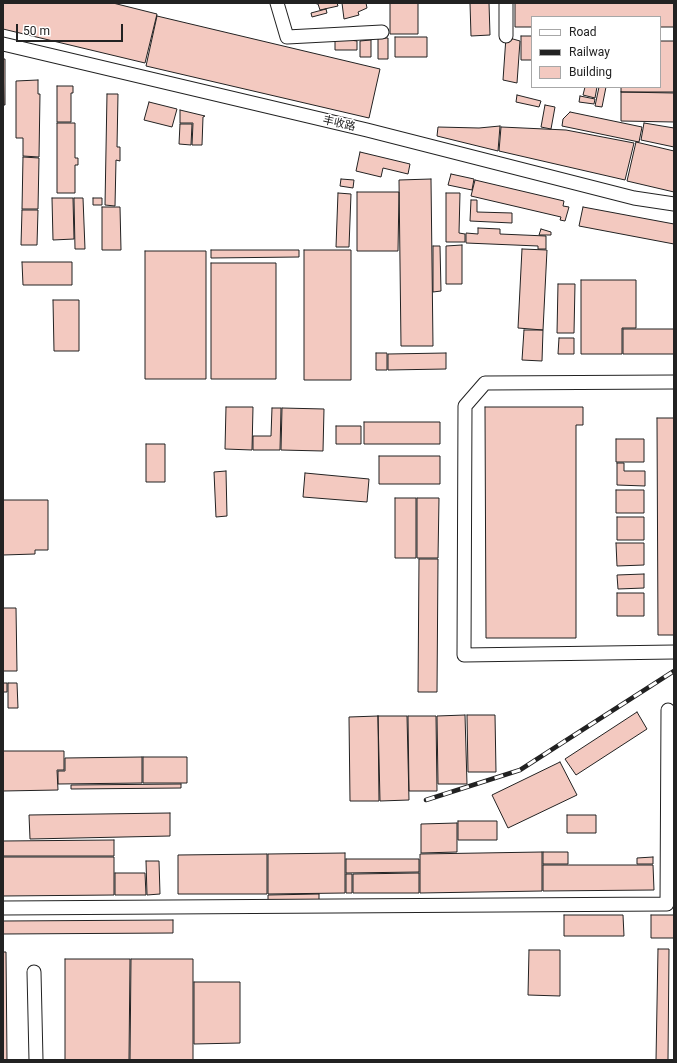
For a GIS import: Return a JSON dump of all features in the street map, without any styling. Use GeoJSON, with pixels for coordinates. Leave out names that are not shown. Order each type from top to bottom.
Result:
{"type":"FeatureCollection","features":[{"type":"Feature","properties":{"kind":"street"},"geometry":{"type":"LineString","coordinates":[[277,3],[287,37],[382,32]]}},
{"type":"Feature","properties":{"kind":"street"},"geometry":{"type":"LineString","coordinates":[[506,3],[506,36]]}},
{"type":"Feature","properties":{"kind":"street","name":"丰收路"},"geometry":{"type":"LineString","coordinates":[[3,44],[359,129],[634,198],[674,204]]}},
{"type":"Feature","properties":{"kind":"street"},"geometry":{"type":"LineString","coordinates":[[674,382],[485,383],[466,406],[464,655],[674,652]]}},
{"type":"Feature","properties":{"kind":"street"},"geometry":{"type":"LineString","coordinates":[[3,908],[667,904],[668,710]]}},
{"type":"Feature","properties":{"kind":"street"},"geometry":{"type":"LineString","coordinates":[[34,972],[36,1060]]}},
{"type":"Feature","properties":{"kind":"building"},"geometry":{"type":"Polygon","coordinates":[[[3,3],[113,3],[157,14],[145,63],[3,29],[3,3]]]}},
{"type":"Feature","properties":{"kind":"building"},"geometry":{"type":"Polygon","coordinates":[[[313,3],[337,3],[338,6],[320,10],[318,4],[313,3]]]}},
{"type":"Feature","properties":{"kind":"building"},"geometry":{"type":"Polygon","coordinates":[[[342,3],[366,3],[367,8],[358,12],[359,15],[344,19],[342,3]]]}},
{"type":"Feature","properties":{"kind":"building"},"geometry":{"type":"Polygon","coordinates":[[[390,3],[418,3],[418,34],[390,34],[390,3]]]}},
{"type":"Feature","properties":{"kind":"building"},"geometry":{"type":"Polygon","coordinates":[[[470,3],[489,3],[490,35],[471,36],[470,3]]]}},
{"type":"Feature","properties":{"kind":"building"},"geometry":{"type":"Polygon","coordinates":[[[515,3],[674,3],[674,27],[661,27],[661,16],[531,16],[531,27],[515,27],[515,3]]]}},
{"type":"Feature","properties":{"kind":"building"},"geometry":{"type":"Polygon","coordinates":[[[326,9],[327,13],[312,17],[311,13],[326,9]]]}},
{"type":"Feature","properties":{"kind":"building"},"geometry":{"type":"Polygon","coordinates":[[[157,16],[380,69],[369,118],[146,66],[157,16]]]}},
{"type":"Feature","properties":{"kind":"building"},"geometry":{"type":"Polygon","coordinates":[[[521,36],[531,36],[531,60],[521,60],[521,36]]]}},
{"type":"Feature","properties":{"kind":"building"},"geometry":{"type":"Polygon","coordinates":[[[395,37],[427,37],[427,57],[395,57],[395,37]]]}},
{"type":"Feature","properties":{"kind":"building"},"geometry":{"type":"Polygon","coordinates":[[[506,37],[520,41],[517,83],[503,80],[506,37]]]}},
{"type":"Feature","properties":{"kind":"building"},"geometry":{"type":"Polygon","coordinates":[[[335,38],[357,41],[357,50],[335,50],[335,38]]]}},
{"type":"Feature","properties":{"kind":"building"},"geometry":{"type":"Polygon","coordinates":[[[378,38],[388,38],[388,59],[378,59],[378,38]]]}},
{"type":"Feature","properties":{"kind":"building"},"geometry":{"type":"Polygon","coordinates":[[[371,40],[371,57],[360,57],[360,41],[371,40]]]}},
{"type":"Feature","properties":{"kind":"building"},"geometry":{"type":"Polygon","coordinates":[[[661,41],[674,41],[674,92],[621,92],[621,88],[661,88],[661,41]]]}},
{"type":"Feature","properties":{"kind":"building"},"geometry":{"type":"Polygon","coordinates":[[[3,59],[5,59],[5,105],[4,105],[3,59]]]}},
{"type":"Feature","properties":{"kind":"building"},"geometry":{"type":"Polygon","coordinates":[[[38,80],[38,94],[40,94],[39,157],[23,156],[23,138],[16,138],[16,81],[38,80]]]}},
{"type":"Feature","properties":{"kind":"building"},"geometry":{"type":"Polygon","coordinates":[[[57,86],[73,86],[73,93],[71,93],[71,122],[57,122],[57,86]]]}},
{"type":"Feature","properties":{"kind":"building"},"geometry":{"type":"Polygon","coordinates":[[[585,88],[597,88],[595,98],[583,95],[585,88]]]}},
{"type":"Feature","properties":{"kind":"building"},"geometry":{"type":"Polygon","coordinates":[[[599,88],[606,88],[602,107],[595,106],[599,88]]]}},
{"type":"Feature","properties":{"kind":"building"},"geometry":{"type":"Polygon","coordinates":[[[621,92],[674,93],[674,122],[621,121],[621,92]]]}},
{"type":"Feature","properties":{"kind":"building"},"geometry":{"type":"Polygon","coordinates":[[[107,94],[118,94],[117,147],[120,147],[120,161],[116,160],[115,206],[105,205],[107,94]]]}},
{"type":"Feature","properties":{"kind":"building"},"geometry":{"type":"Polygon","coordinates":[[[517,95],[541,101],[539,107],[516,102],[517,95]]]}},
{"type":"Feature","properties":{"kind":"building"},"geometry":{"type":"Polygon","coordinates":[[[580,96],[595,99],[594,104],[579,102],[580,96]]]}},
{"type":"Feature","properties":{"kind":"building"},"geometry":{"type":"Polygon","coordinates":[[[149,102],[177,109],[172,127],[144,120],[149,102]]]}},
{"type":"Feature","properties":{"kind":"building"},"geometry":{"type":"Polygon","coordinates":[[[545,105],[555,107],[551,129],[541,127],[545,105]]]}},
{"type":"Feature","properties":{"kind":"building"},"geometry":{"type":"Polygon","coordinates":[[[180,110],[205,116],[203,117],[202,145],[192,145],[193,123],[180,123],[180,110]]]}},
{"type":"Feature","properties":{"kind":"building"},"geometry":{"type":"Polygon","coordinates":[[[570,112],[642,127],[639,142],[562,126],[563,119],[570,112]]]}},
{"type":"Feature","properties":{"kind":"building"},"geometry":{"type":"Polygon","coordinates":[[[57,123],[75,123],[75,158],[78,158],[78,165],[75,165],[75,193],[57,193],[57,123]]]}},
{"type":"Feature","properties":{"kind":"building"},"geometry":{"type":"Polygon","coordinates":[[[644,123],[674,128],[674,147],[641,140],[644,123]]]}},
{"type":"Feature","properties":{"kind":"building"},"geometry":{"type":"Polygon","coordinates":[[[180,124],[192,124],[191,145],[179,144],[180,124]]]}},
{"type":"Feature","properties":{"kind":"building"},"geometry":{"type":"Polygon","coordinates":[[[500,126],[498,151],[437,136],[438,127],[479,128],[500,126]]]}},
{"type":"Feature","properties":{"kind":"building"},"geometry":{"type":"Polygon","coordinates":[[[501,127],[566,130],[634,143],[625,180],[499,151],[501,127]]]}},
{"type":"Feature","properties":{"kind":"building"},"geometry":{"type":"Polygon","coordinates":[[[636,142],[674,151],[674,192],[627,181],[636,142]]]}},
{"type":"Feature","properties":{"kind":"building"},"geometry":{"type":"Polygon","coordinates":[[[360,152],[410,164],[408,174],[383,168],[381,177],[356,171],[360,152]]]}},
{"type":"Feature","properties":{"kind":"building"},"geometry":{"type":"Polygon","coordinates":[[[23,157],[39,158],[38,209],[22,209],[23,157]]]}},
{"type":"Feature","properties":{"kind":"building"},"geometry":{"type":"Polygon","coordinates":[[[451,174],[474,179],[472,190],[448,185],[451,174]]]}},
{"type":"Feature","properties":{"kind":"building"},"geometry":{"type":"Polygon","coordinates":[[[341,179],[354,180],[353,188],[340,186],[341,179]]]}},
{"type":"Feature","properties":{"kind":"building"},"geometry":{"type":"Polygon","coordinates":[[[431,179],[433,346],[401,346],[399,180],[431,179]]]}},
{"type":"Feature","properties":{"kind":"building"},"geometry":{"type":"Polygon","coordinates":[[[475,180],[564,201],[563,206],[569,207],[565,221],[560,220],[561,217],[471,196],[475,180]]]}},
{"type":"Feature","properties":{"kind":"building"},"geometry":{"type":"Polygon","coordinates":[[[357,192],[399,192],[398,251],[357,251],[357,192]]]}},
{"type":"Feature","properties":{"kind":"building"},"geometry":{"type":"Polygon","coordinates":[[[338,193],[351,194],[349,247],[336,247],[338,193]]]}},
{"type":"Feature","properties":{"kind":"building"},"geometry":{"type":"Polygon","coordinates":[[[446,193],[460,193],[459,233],[465,234],[465,242],[446,242],[446,193]]]}},
{"type":"Feature","properties":{"kind":"building"},"geometry":{"type":"Polygon","coordinates":[[[52,198],[73,198],[74,239],[53,240],[52,198]]]}},
{"type":"Feature","properties":{"kind":"building"},"geometry":{"type":"Polygon","coordinates":[[[74,198],[83,198],[85,249],[75,249],[74,198]]]}},
{"type":"Feature","properties":{"kind":"building"},"geometry":{"type":"Polygon","coordinates":[[[93,198],[102,198],[102,205],[93,205],[93,198]]]}},
{"type":"Feature","properties":{"kind":"building"},"geometry":{"type":"Polygon","coordinates":[[[471,200],[477,200],[477,212],[512,213],[512,223],[470,221],[471,200]]]}},
{"type":"Feature","properties":{"kind":"building"},"geometry":{"type":"Polygon","coordinates":[[[102,207],[120,207],[121,250],[102,250],[102,207]]]}},
{"type":"Feature","properties":{"kind":"building"},"geometry":{"type":"Polygon","coordinates":[[[583,207],[674,224],[674,244],[579,226],[583,207]]]}},
{"type":"Feature","properties":{"kind":"building"},"geometry":{"type":"Polygon","coordinates":[[[22,210],[38,210],[37,245],[21,245],[22,210]]]}},
{"type":"Feature","properties":{"kind":"building"},"geometry":{"type":"Polygon","coordinates":[[[478,228],[500,229],[500,234],[546,236],[546,249],[538,249],[538,246],[466,243],[466,233],[478,234],[478,228]]]}},
{"type":"Feature","properties":{"kind":"building"},"geometry":{"type":"Polygon","coordinates":[[[541,229],[551,232],[551,235],[539,235],[541,229]]]}},
{"type":"Feature","properties":{"kind":"building"},"geometry":{"type":"Polygon","coordinates":[[[462,245],[462,284],[446,284],[446,246],[462,245]]]}},
{"type":"Feature","properties":{"kind":"building"},"geometry":{"type":"Polygon","coordinates":[[[433,246],[440,246],[441,291],[433,292],[433,246]]]}},
{"type":"Feature","properties":{"kind":"building"},"geometry":{"type":"Polygon","coordinates":[[[522,249],[547,250],[543,330],[518,328],[522,249]]]}},
{"type":"Feature","properties":{"kind":"building"},"geometry":{"type":"Polygon","coordinates":[[[211,250],[299,250],[299,257],[211,258],[211,250]]]}},
{"type":"Feature","properties":{"kind":"building"},"geometry":{"type":"Polygon","coordinates":[[[304,250],[351,250],[351,380],[304,380],[304,250]]]}},
{"type":"Feature","properties":{"kind":"building"},"geometry":{"type":"Polygon","coordinates":[[[145,251],[206,251],[206,379],[145,379],[145,251]]]}},
{"type":"Feature","properties":{"kind":"building"},"geometry":{"type":"Polygon","coordinates":[[[22,262],[72,262],[72,285],[23,285],[22,262]]]}},
{"type":"Feature","properties":{"kind":"building"},"geometry":{"type":"Polygon","coordinates":[[[211,263],[276,263],[276,379],[211,379],[211,263]]]}},
{"type":"Feature","properties":{"kind":"building"},"geometry":{"type":"Polygon","coordinates":[[[581,280],[636,280],[636,328],[622,328],[622,354],[581,354],[581,280]]]}},
{"type":"Feature","properties":{"kind":"building"},"geometry":{"type":"Polygon","coordinates":[[[558,284],[575,284],[574,333],[557,333],[558,284]]]}},
{"type":"Feature","properties":{"kind":"building"},"geometry":{"type":"Polygon","coordinates":[[[53,300],[79,300],[79,351],[54,351],[53,300]]]}},
{"type":"Feature","properties":{"kind":"building"},"geometry":{"type":"Polygon","coordinates":[[[623,329],[674,329],[674,354],[623,354],[623,329]]]}},
{"type":"Feature","properties":{"kind":"building"},"geometry":{"type":"Polygon","coordinates":[[[524,330],[543,330],[542,361],[522,360],[524,330]]]}},
{"type":"Feature","properties":{"kind":"building"},"geometry":{"type":"Polygon","coordinates":[[[559,338],[574,338],[574,354],[558,354],[559,338]]]}},
{"type":"Feature","properties":{"kind":"building"},"geometry":{"type":"Polygon","coordinates":[[[376,353],[387,353],[387,370],[376,370],[376,353]]]}},
{"type":"Feature","properties":{"kind":"building"},"geometry":{"type":"Polygon","coordinates":[[[446,353],[446,369],[388,370],[388,354],[446,353]]]}},
{"type":"Feature","properties":{"kind":"building"},"geometry":{"type":"Polygon","coordinates":[[[226,407],[253,407],[252,450],[225,449],[226,407]]]}},
{"type":"Feature","properties":{"kind":"building"},"geometry":{"type":"Polygon","coordinates":[[[485,407],[583,407],[583,425],[576,425],[576,638],[486,638],[485,407]]]}},
{"type":"Feature","properties":{"kind":"building"},"geometry":{"type":"Polygon","coordinates":[[[272,408],[281,408],[280,450],[253,450],[253,436],[271,436],[272,408]]]}},
{"type":"Feature","properties":{"kind":"building"},"geometry":{"type":"Polygon","coordinates":[[[282,408],[324,409],[323,451],[281,450],[282,408]]]}},
{"type":"Feature","properties":{"kind":"building"},"geometry":{"type":"Polygon","coordinates":[[[657,418],[674,418],[674,635],[658,635],[657,418]]]}},
{"type":"Feature","properties":{"kind":"building"},"geometry":{"type":"Polygon","coordinates":[[[364,422],[440,422],[440,444],[364,444],[364,422]]]}},
{"type":"Feature","properties":{"kind":"building"},"geometry":{"type":"Polygon","coordinates":[[[336,426],[361,426],[361,444],[336,444],[336,426]]]}},
{"type":"Feature","properties":{"kind":"building"},"geometry":{"type":"Polygon","coordinates":[[[616,439],[644,439],[644,462],[616,462],[616,439]]]}},
{"type":"Feature","properties":{"kind":"building"},"geometry":{"type":"Polygon","coordinates":[[[146,444],[165,444],[165,482],[146,482],[146,444]]]}},
{"type":"Feature","properties":{"kind":"building"},"geometry":{"type":"Polygon","coordinates":[[[379,456],[440,456],[440,484],[379,484],[379,456]]]}},
{"type":"Feature","properties":{"kind":"building"},"geometry":{"type":"Polygon","coordinates":[[[617,463],[624,463],[624,471],[645,471],[645,486],[617,485],[617,463]]]}},
{"type":"Feature","properties":{"kind":"building"},"geometry":{"type":"Polygon","coordinates":[[[226,471],[227,516],[216,517],[214,472],[226,471]]]}},
{"type":"Feature","properties":{"kind":"building"},"geometry":{"type":"Polygon","coordinates":[[[305,473],[369,479],[367,502],[303,497],[305,473]]]}},
{"type":"Feature","properties":{"kind":"building"},"geometry":{"type":"Polygon","coordinates":[[[616,490],[644,490],[644,513],[616,513],[616,490]]]}},
{"type":"Feature","properties":{"kind":"building"},"geometry":{"type":"Polygon","coordinates":[[[395,498],[416,498],[416,558],[395,558],[395,498]]]}},
{"type":"Feature","properties":{"kind":"building"},"geometry":{"type":"Polygon","coordinates":[[[417,498],[439,498],[438,558],[417,558],[417,498]]]}},
{"type":"Feature","properties":{"kind":"building"},"geometry":{"type":"Polygon","coordinates":[[[3,500],[48,500],[48,550],[35,550],[35,554],[3,555],[3,500]]]}},
{"type":"Feature","properties":{"kind":"building"},"geometry":{"type":"Polygon","coordinates":[[[617,517],[644,517],[644,540],[617,540],[617,517]]]}},
{"type":"Feature","properties":{"kind":"building"},"geometry":{"type":"Polygon","coordinates":[[[616,543],[644,543],[644,565],[617,566],[616,543]]]}},
{"type":"Feature","properties":{"kind":"building"},"geometry":{"type":"Polygon","coordinates":[[[419,559],[438,559],[437,692],[418,692],[419,559]]]}},
{"type":"Feature","properties":{"kind":"building"},"geometry":{"type":"Polygon","coordinates":[[[644,574],[644,588],[618,589],[617,575],[644,574]]]}},
{"type":"Feature","properties":{"kind":"building"},"geometry":{"type":"Polygon","coordinates":[[[617,593],[644,593],[644,616],[617,616],[617,593]]]}},
{"type":"Feature","properties":{"kind":"building"},"geometry":{"type":"Polygon","coordinates":[[[3,608],[16,608],[17,671],[3,671],[3,608]]]}},
{"type":"Feature","properties":{"kind":"building"},"geometry":{"type":"Polygon","coordinates":[[[3,683],[7,683],[7,692],[3,692],[3,683]]]}},
{"type":"Feature","properties":{"kind":"building"},"geometry":{"type":"Polygon","coordinates":[[[8,683],[17,683],[18,708],[8,708],[8,683]]]}},
{"type":"Feature","properties":{"kind":"building"},"geometry":{"type":"Polygon","coordinates":[[[637,712],[647,729],[576,775],[565,759],[637,712]]]}},
{"type":"Feature","properties":{"kind":"building"},"geometry":{"type":"Polygon","coordinates":[[[465,715],[467,784],[438,784],[437,716],[465,715]]]}},
{"type":"Feature","properties":{"kind":"building"},"geometry":{"type":"Polygon","coordinates":[[[467,715],[495,715],[496,772],[468,772],[467,715]]]}},
{"type":"Feature","properties":{"kind":"building"},"geometry":{"type":"Polygon","coordinates":[[[378,716],[407,716],[409,800],[380,801],[378,716]]]}},
{"type":"Feature","properties":{"kind":"building"},"geometry":{"type":"Polygon","coordinates":[[[378,716],[379,801],[350,801],[349,717],[378,716]]]}},
{"type":"Feature","properties":{"kind":"building"},"geometry":{"type":"Polygon","coordinates":[[[408,716],[436,716],[437,791],[409,791],[408,716]]]}},
{"type":"Feature","properties":{"kind":"building"},"geometry":{"type":"Polygon","coordinates":[[[3,751],[64,751],[64,770],[57,770],[58,790],[3,791],[3,751]]]}},
{"type":"Feature","properties":{"kind":"building"},"geometry":{"type":"Polygon","coordinates":[[[142,757],[142,783],[58,784],[58,771],[65,771],[65,758],[142,757]]]}},
{"type":"Feature","properties":{"kind":"building"},"geometry":{"type":"Polygon","coordinates":[[[143,757],[187,757],[187,783],[143,783],[143,757]]]}},
{"type":"Feature","properties":{"kind":"building"},"geometry":{"type":"Polygon","coordinates":[[[560,762],[577,795],[508,828],[492,795],[560,762]]]}},
{"type":"Feature","properties":{"kind":"building"},"geometry":{"type":"Polygon","coordinates":[[[181,784],[181,788],[71,789],[71,785],[181,784]]]}},
{"type":"Feature","properties":{"kind":"building"},"geometry":{"type":"Polygon","coordinates":[[[170,813],[170,836],[30,839],[29,815],[170,813]]]}},
{"type":"Feature","properties":{"kind":"building"},"geometry":{"type":"Polygon","coordinates":[[[567,815],[596,815],[596,833],[567,833],[567,815]]]}},
{"type":"Feature","properties":{"kind":"building"},"geometry":{"type":"Polygon","coordinates":[[[458,821],[497,821],[497,840],[458,840],[458,821]]]}},
{"type":"Feature","properties":{"kind":"building"},"geometry":{"type":"Polygon","coordinates":[[[457,823],[457,852],[421,853],[421,824],[457,823]]]}},
{"type":"Feature","properties":{"kind":"building"},"geometry":{"type":"Polygon","coordinates":[[[114,840],[114,856],[3,856],[3,841],[114,840]]]}},
{"type":"Feature","properties":{"kind":"building"},"geometry":{"type":"Polygon","coordinates":[[[542,852],[542,891],[420,893],[420,854],[542,852]]]}},
{"type":"Feature","properties":{"kind":"building"},"geometry":{"type":"Polygon","coordinates":[[[543,852],[568,852],[568,864],[543,864],[543,852]]]}},
{"type":"Feature","properties":{"kind":"building"},"geometry":{"type":"Polygon","coordinates":[[[345,853],[345,893],[268,894],[268,854],[345,853]]]}},
{"type":"Feature","properties":{"kind":"building"},"geometry":{"type":"Polygon","coordinates":[[[267,854],[267,894],[178,894],[178,855],[267,854]]]}},
{"type":"Feature","properties":{"kind":"building"},"geometry":{"type":"Polygon","coordinates":[[[3,857],[114,857],[114,895],[3,896],[3,857]]]}},
{"type":"Feature","properties":{"kind":"building"},"geometry":{"type":"Polygon","coordinates":[[[653,857],[653,864],[637,864],[637,858],[653,857]]]}},
{"type":"Feature","properties":{"kind":"building"},"geometry":{"type":"Polygon","coordinates":[[[346,859],[419,859],[419,872],[346,873],[346,859]]]}},
{"type":"Feature","properties":{"kind":"building"},"geometry":{"type":"Polygon","coordinates":[[[146,861],[159,861],[160,894],[147,895],[146,861]]]}},
{"type":"Feature","properties":{"kind":"building"},"geometry":{"type":"Polygon","coordinates":[[[543,865],[653,865],[654,890],[543,891],[543,865]]]}},
{"type":"Feature","properties":{"kind":"building"},"geometry":{"type":"Polygon","coordinates":[[[115,873],[145,873],[146,895],[115,895],[115,873]]]}},
{"type":"Feature","properties":{"kind":"building"},"geometry":{"type":"Polygon","coordinates":[[[419,873],[419,893],[353,893],[353,874],[419,873]]]}},
{"type":"Feature","properties":{"kind":"building"},"geometry":{"type":"Polygon","coordinates":[[[346,874],[352,874],[352,893],[346,893],[346,874]]]}},
{"type":"Feature","properties":{"kind":"building"},"geometry":{"type":"Polygon","coordinates":[[[319,894],[319,902],[268,902],[268,895],[319,894]]]}},
{"type":"Feature","properties":{"kind":"building"},"geometry":{"type":"Polygon","coordinates":[[[564,915],[623,915],[624,936],[564,936],[564,915]]]}},
{"type":"Feature","properties":{"kind":"building"},"geometry":{"type":"Polygon","coordinates":[[[651,915],[674,915],[674,938],[651,938],[651,915]]]}},
{"type":"Feature","properties":{"kind":"building"},"geometry":{"type":"Polygon","coordinates":[[[173,920],[173,933],[3,934],[3,921],[173,920]]]}},
{"type":"Feature","properties":{"kind":"building"},"geometry":{"type":"Polygon","coordinates":[[[658,949],[669,949],[668,1060],[656,1060],[658,949]]]}},
{"type":"Feature","properties":{"kind":"building"},"geometry":{"type":"Polygon","coordinates":[[[529,950],[560,950],[560,996],[528,995],[529,950]]]}},
{"type":"Feature","properties":{"kind":"building"},"geometry":{"type":"Polygon","coordinates":[[[3,952],[6,952],[7,1060],[3,1060],[3,952]]]}},
{"type":"Feature","properties":{"kind":"building"},"geometry":{"type":"Polygon","coordinates":[[[65,959],[130,959],[129,1060],[65,1060],[65,959]]]}},
{"type":"Feature","properties":{"kind":"building"},"geometry":{"type":"Polygon","coordinates":[[[131,959],[193,959],[193,1060],[130,1060],[131,959]]]}},
{"type":"Feature","properties":{"kind":"building"},"geometry":{"type":"Polygon","coordinates":[[[194,982],[240,982],[240,1043],[194,1044],[194,982]]]}},
{"type":"Feature","properties":{"kind":"railway"},"geometry":{"type":"LineString","coordinates":[[426,800],[520,770],[674,671]]}}]}
